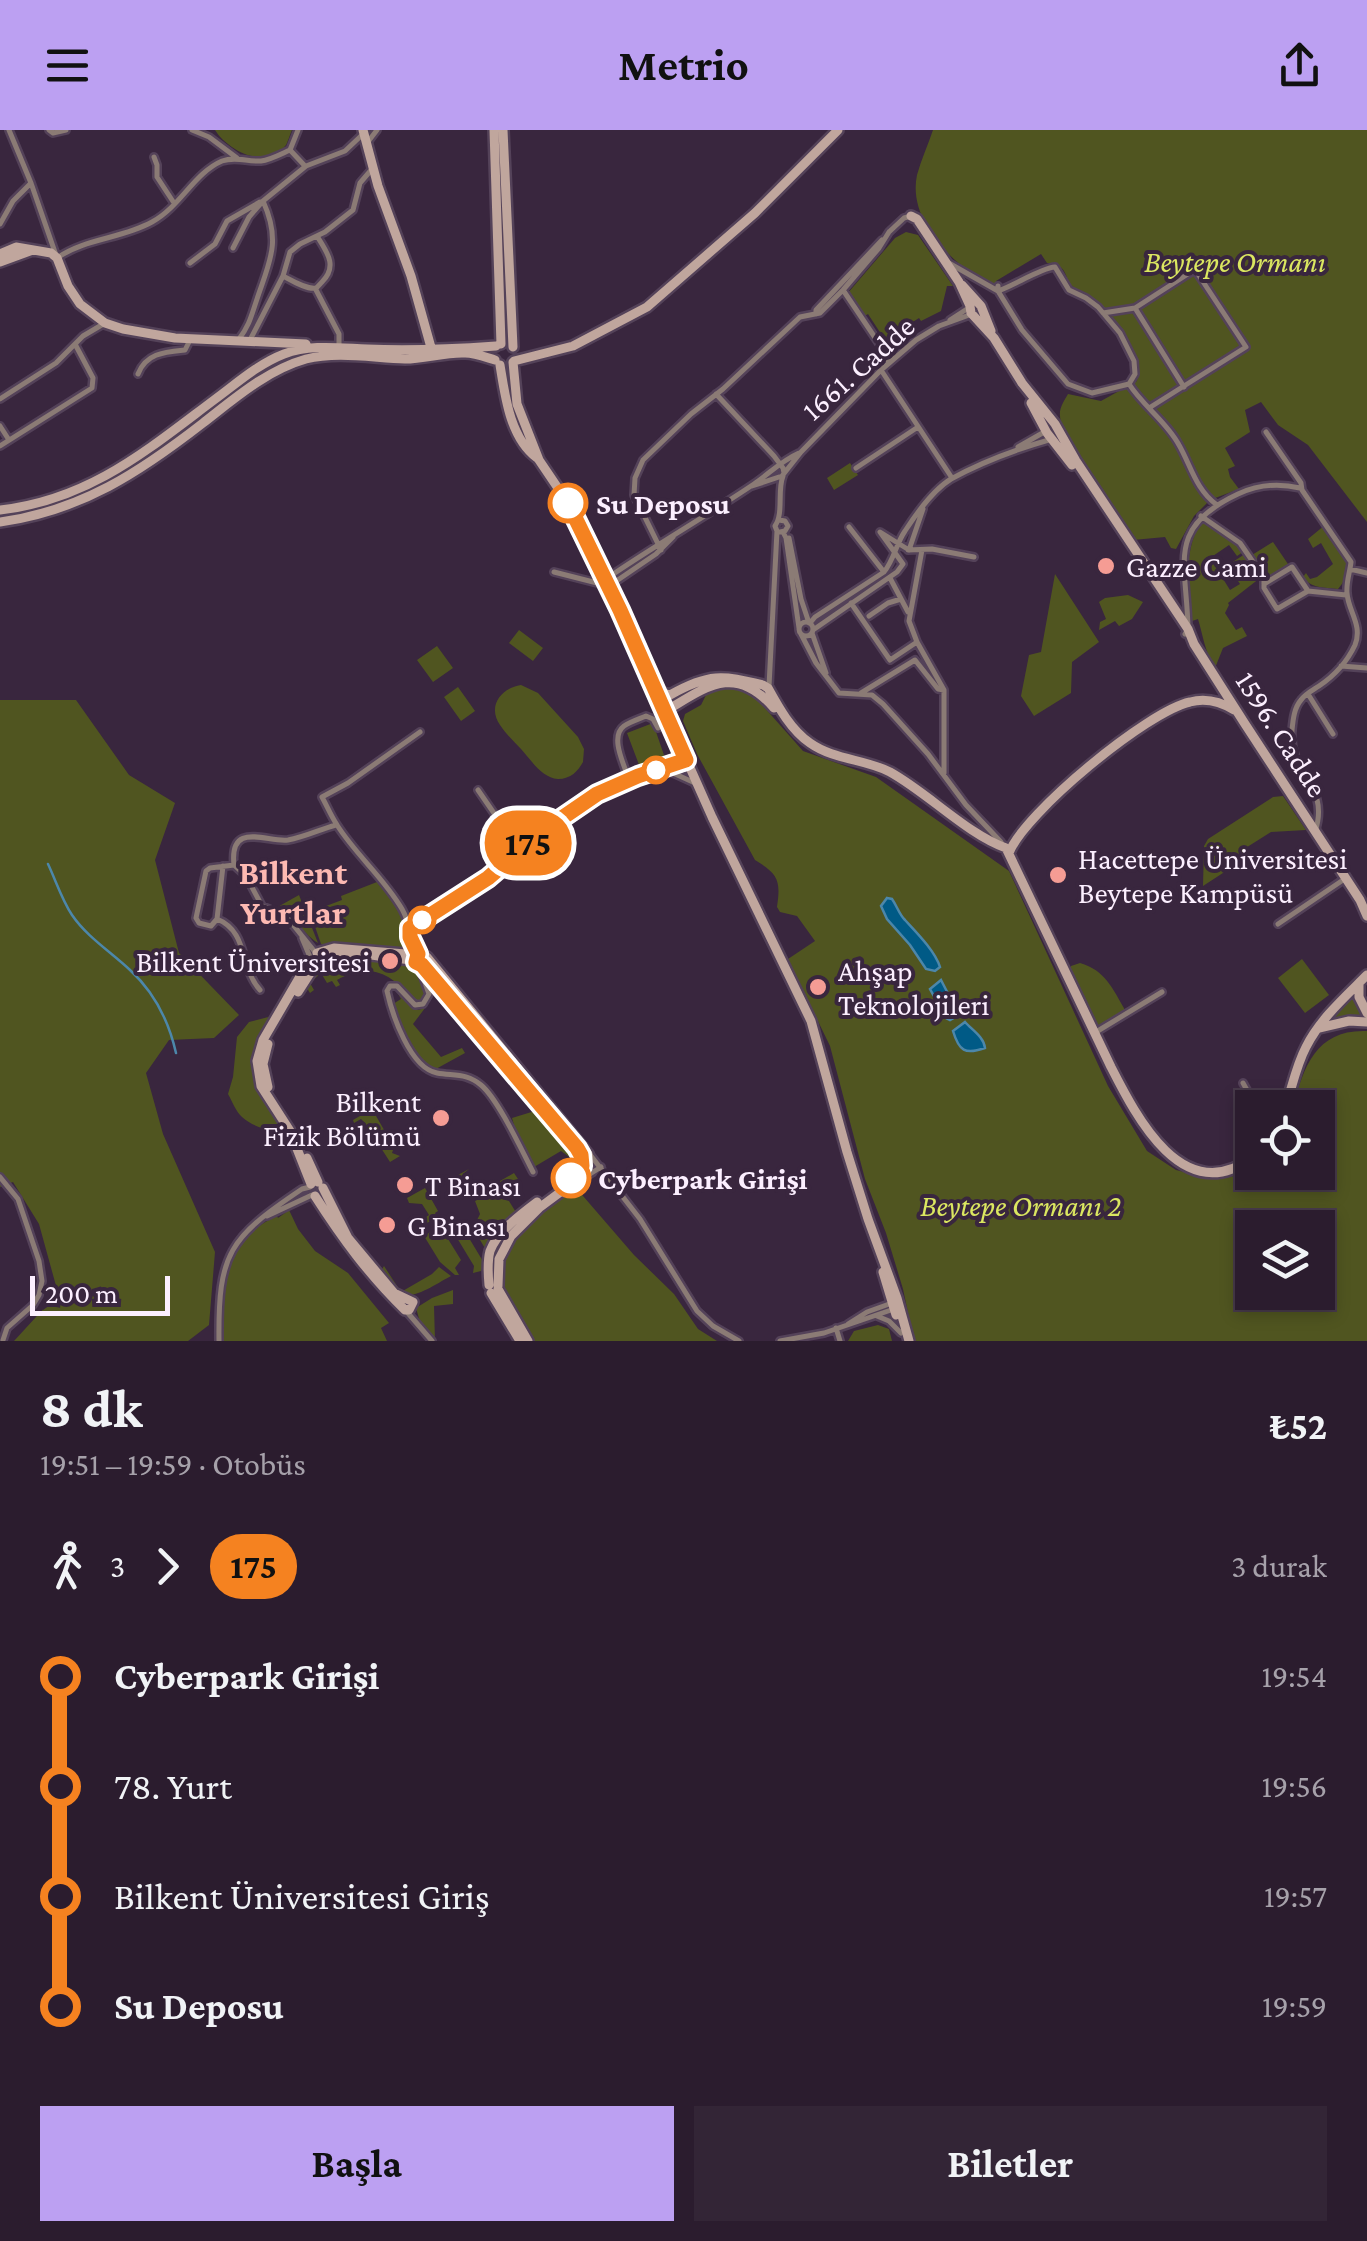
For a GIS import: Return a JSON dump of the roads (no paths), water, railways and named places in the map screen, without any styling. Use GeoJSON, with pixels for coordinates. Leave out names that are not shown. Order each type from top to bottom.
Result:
{"type":"FeatureCollection","features":[{"type":"Feature","properties":{"kind":"street"},"geometry":{"type":"LineString","coordinates":[[9,130],[68,286],[80,304],[104,323],[144,334],[310,344],[315,352]]}},
{"type":"Feature","properties":{"kind":"street"},"geometry":{"type":"LineString","coordinates":[[49,130],[66,130]]}},
{"type":"Feature","properties":{"kind":"street"},"geometry":{"type":"LineString","coordinates":[[192,130],[238,158]]}},
{"type":"Feature","properties":{"kind":"street"},"geometry":{"type":"LineString","coordinates":[[57,258],[86,242],[154,222],[204,172],[226,160],[264,161],[290,150],[298,130]]}},
{"type":"Feature","properties":{"kind":"street"},"geometry":{"type":"LineString","coordinates":[[190,262],[215,244],[227,221],[263,201],[306,166],[346,151],[377,130]]}},
{"type":"Feature","properties":{"kind":"street"},"geometry":{"type":"LineString","coordinates":[[494,130],[498,345],[493,353],[515,426],[532,456],[539,460]]}},
{"type":"Feature","properties":{"kind":"street"},"geometry":{"type":"LineString","coordinates":[[503,130],[517,404],[539,460],[566,500],[607,582],[687,762],[814,1026],[847,1152],[904,1338]]}},
{"type":"Feature","properties":{"kind":"street"},"geometry":{"type":"LineString","coordinates":[[514,355],[553,352],[572,346],[648,307],[755,213],[838,130]]}},
{"type":"Feature","properties":{"kind":"street"},"geometry":{"type":"LineString","coordinates":[[364,136],[432,352]]}},
{"type":"Feature","properties":{"kind":"street"},"geometry":{"type":"LineString","coordinates":[[290,150],[306,166]]}},
{"type":"Feature","properties":{"kind":"street"},"geometry":{"type":"LineString","coordinates":[[154,157],[157,177],[175,204]]}},
{"type":"Feature","properties":{"kind":"street"},"geometry":{"type":"LineString","coordinates":[[245,340],[283,276],[290,252],[353,210],[360,183],[374,166]]}},
{"type":"Feature","properties":{"kind":"street"},"geometry":{"type":"LineString","coordinates":[[0,224],[13,201],[31,183]]}},
{"type":"Feature","properties":{"kind":"street"},"geometry":{"type":"LineString","coordinates":[[233,248],[263,201]]}},
{"type":"Feature","properties":{"kind":"street"},"geometry":{"type":"LineString","coordinates":[[245,340],[274,244],[272,220],[263,201]]}},
{"type":"Feature","properties":{"kind":"street"},"geometry":{"type":"LineString","coordinates":[[816,314],[889,232],[911,216]]}},
{"type":"Feature","properties":{"kind":"street","name":"1596. Cadde"},"geometry":{"type":"LineString","coordinates":[[911,216],[945,260],[1080,478],[1364,902],[1367,916]]}},
{"type":"Feature","properties":{"kind":"street"},"geometry":{"type":"LineString","coordinates":[[659,547],[634,495],[633,486],[643,460],[800,318],[816,314],[843,290],[889,232]]}},
{"type":"Feature","properties":{"kind":"street"},"geometry":{"type":"LineString","coordinates":[[283,276],[315,288],[330,272],[330,258],[317,236]]}},
{"type":"Feature","properties":{"kind":"street"},"geometry":{"type":"LineString","coordinates":[[0,254],[16,247],[38,249],[57,258]]}},
{"type":"Feature","properties":{"kind":"street"},"geometry":{"type":"LineString","coordinates":[[0,262],[38,249]]}},
{"type":"Feature","properties":{"kind":"street"},"geometry":{"type":"LineString","coordinates":[[945,260],[998,288],[1022,330],[1068,384],[1092,394],[1129,384]]}},
{"type":"Feature","properties":{"kind":"street"},"geometry":{"type":"LineString","coordinates":[[998,288],[1055,266],[1069,290],[1086,298],[1120,333],[1134,361],[1129,384]]}},
{"type":"Feature","properties":{"kind":"street"},"geometry":{"type":"LineString","coordinates":[[1102,313],[1135,308],[1196,271],[1246,347],[1148,408]]}},
{"type":"Feature","properties":{"kind":"street"},"geometry":{"type":"LineString","coordinates":[[315,288],[340,334],[338,352]]}},
{"type":"Feature","properties":{"kind":"street"},"geometry":{"type":"LineString","coordinates":[[843,290],[888,362]]}},
{"type":"Feature","properties":{"kind":"street","name":"1661. Cadde"},"geometry":{"type":"LineString","coordinates":[[774,474],[781,477],[888,362],[916,340],[974,308]]}},
{"type":"Feature","properties":{"kind":"street"},"geometry":{"type":"LineString","coordinates":[[1135,308],[1184,386]]}},
{"type":"Feature","properties":{"kind":"street"},"geometry":{"type":"LineString","coordinates":[[0,399],[56,363],[104,323]]}},
{"type":"Feature","properties":{"kind":"street"},"geometry":{"type":"LineString","coordinates":[[138,374],[140,366],[152,356],[184,350],[191,338]]}},
{"type":"Feature","properties":{"kind":"street"},"geometry":{"type":"LineString","coordinates":[[432,352],[507,343],[514,355]]}},
{"type":"Feature","properties":{"kind":"street"},"geometry":{"type":"LineString","coordinates":[[0,446],[92,388],[93,378],[75,344]]}},
{"type":"Feature","properties":{"kind":"street"},"geometry":{"type":"LineString","coordinates":[[0,510],[50,499],[107,476],[257,368],[302,348],[315,352],[464,352],[508,366],[514,355]]}},
{"type":"Feature","properties":{"kind":"street"},"geometry":{"type":"LineString","coordinates":[[0,522],[105,490],[157,458],[268,376],[315,352]]}},
{"type":"Feature","properties":{"kind":"street"},"geometry":{"type":"LineString","coordinates":[[881,370],[952,478]]}},
{"type":"Feature","properties":{"kind":"street"},"geometry":{"type":"LineString","coordinates":[[1129,384],[1178,441],[1196,484],[1217,505]]}},
{"type":"Feature","properties":{"kind":"street"},"geometry":{"type":"LineString","coordinates":[[716,394],[780,466],[784,473],[778,500]]}},
{"type":"Feature","properties":{"kind":"street"},"geometry":{"type":"LineString","coordinates":[[0,426],[9,440]]}},
{"type":"Feature","properties":{"kind":"street"},"geometry":{"type":"LineString","coordinates":[[856,468],[918,428]]}},
{"type":"Feature","properties":{"kind":"street"},"geometry":{"type":"LineString","coordinates":[[800,631],[806,636],[811,628],[884,572],[902,534],[952,478],[1054,432]]}},
{"type":"Feature","properties":{"kind":"street"},"geometry":{"type":"LineString","coordinates":[[1266,432],[1302,490]]}},
{"type":"Feature","properties":{"kind":"street"},"geometry":{"type":"LineString","coordinates":[[764,448],[778,500],[779,520],[775,524],[789,537],[801,599],[826,676]]}},
{"type":"Feature","properties":{"kind":"street","name":"1661. Cadde"},"geometry":{"type":"LineString","coordinates":[[607,582],[680,530],[752,486],[773,480],[776,466],[802,452]]}},
{"type":"Feature","properties":{"kind":"street"},"geometry":{"type":"LineString","coordinates":[[1186,632],[1186,549],[1188,535],[1201,516],[1248,489],[1266,485],[1302,490],[1350,558],[1346,595],[1358,630],[1357,641],[1341,666],[1301,699],[1295,710],[1293,754],[1320,804],[1315,832]]}},
{"type":"Feature","properties":{"kind":"street"},"geometry":{"type":"LineString","coordinates":[[908,615],[916,550],[913,541],[924,506]]}},
{"type":"Feature","properties":{"kind":"street"},"geometry":{"type":"LineString","coordinates":[[1201,516],[1240,543],[1264,578],[1264,588],[1277,609],[1308,591],[1346,595]]}},
{"type":"Feature","properties":{"kind":"street"},"geometry":{"type":"LineString","coordinates":[[849,527],[884,572]]}},
{"type":"Feature","properties":{"kind":"street"},"geometry":{"type":"LineString","coordinates":[[782,532],[800,631],[816,663],[839,693],[861,693],[915,660],[935,686],[944,690]]}},
{"type":"Feature","properties":{"kind":"street"},"geometry":{"type":"LineString","coordinates":[[764,691],[782,532]]}},
{"type":"Feature","properties":{"kind":"street"},"geometry":{"type":"LineString","coordinates":[[811,628],[890,578],[903,564],[880,532],[916,550]]}},
{"type":"Feature","properties":{"kind":"street"},"geometry":{"type":"LineString","coordinates":[[902,534],[913,541]]}},
{"type":"Feature","properties":{"kind":"street"},"geometry":{"type":"LineString","coordinates":[[898,547],[974,557]]}},
{"type":"Feature","properties":{"kind":"street"},"geometry":{"type":"LineString","coordinates":[[1264,584],[1292,566],[1308,591]]}},
{"type":"Feature","properties":{"kind":"street"},"geometry":{"type":"LineString","coordinates":[[1350,569],[1367,572]]}},
{"type":"Feature","properties":{"kind":"street"},"geometry":{"type":"LineString","coordinates":[[554,572],[607,582]]}},
{"type":"Feature","properties":{"kind":"street"},"geometry":{"type":"LineString","coordinates":[[890,578],[910,628],[944,690],[944,776]]}},
{"type":"Feature","properties":{"kind":"street"},"geometry":{"type":"LineString","coordinates":[[869,616],[901,599]]}},
{"type":"Feature","properties":{"kind":"street"},"geometry":{"type":"LineString","coordinates":[[852,603],[890,660],[917,642]]}},
{"type":"Feature","properties":{"kind":"street"},"geometry":{"type":"LineString","coordinates":[[800,631],[803,623],[811,628]]}},
{"type":"Feature","properties":{"kind":"street"},"geometry":{"type":"LineString","coordinates":[[1341,666],[1367,668]]}},
{"type":"Feature","properties":{"kind":"street"},"geometry":{"type":"LineString","coordinates":[[663,709],[664,700],[670,695],[696,682],[720,676],[737,678],[764,691],[794,732],[812,748],[888,776],[1001,854],[1093,762],[1174,708],[1194,700],[1212,702],[1224,704],[1240,716]]}},
{"type":"Feature","properties":{"kind":"street"},"geometry":{"type":"LineString","coordinates":[[663,709],[718,683],[764,691]]}},
{"type":"Feature","properties":{"kind":"street"},"geometry":{"type":"LineString","coordinates":[[1212,702],[1220,695],[1221,686]]}},
{"type":"Feature","properties":{"kind":"street"},"geometry":{"type":"LineString","coordinates":[[655,690],[670,695]]}},
{"type":"Feature","properties":{"kind":"street"},"geometry":{"type":"LineString","coordinates":[[861,693],[872,695],[883,704],[1008,851],[1094,1033],[1152,1136],[1176,1161],[1196,1170],[1219,1172],[1235,1167]]}},
{"type":"Feature","properties":{"kind":"street"},"geometry":{"type":"LineString","coordinates":[[1308,694],[1333,734]]}},
{"type":"Feature","properties":{"kind":"street"},"geometry":{"type":"LineString","coordinates":[[629,780],[618,733],[625,725],[646,716],[658,728]]}},
{"type":"Feature","properties":{"kind":"street"},"geometry":{"type":"LineString","coordinates":[[420,732],[322,796],[336,825],[393,896],[410,928],[429,989],[426,1002],[414,1004],[397,986],[388,990],[395,1021],[415,1058],[432,1072],[466,1076],[487,1090],[533,1172]]}},
{"type":"Feature","properties":{"kind":"street"},"geometry":{"type":"LineString","coordinates":[[629,780],[646,780],[687,762]]}},
{"type":"Feature","properties":{"kind":"street"},"geometry":{"type":"LineString","coordinates":[[410,928],[488,878],[540,833],[610,787],[687,762]]}},
{"type":"Feature","properties":{"kind":"street"},"geometry":{"type":"LineString","coordinates":[[670,772],[698,785]]}},
{"type":"Feature","properties":{"kind":"street"},"geometry":{"type":"LineString","coordinates":[[478,790],[520,851]]}},
{"type":"Feature","properties":{"kind":"street"},"geometry":{"type":"LineString","coordinates":[[314,958],[300,931],[286,916],[262,906],[233,857],[237,846],[248,837],[289,840],[336,825]]}},
{"type":"Feature","properties":{"kind":"street"},"geometry":{"type":"LineString","coordinates":[[222,866],[217,919],[211,926],[199,923],[194,912],[206,871],[210,868],[222,866],[234,864]]}},
{"type":"Feature","properties":{"kind":"street"},"geometry":{"type":"LineString","coordinates":[[1278,924],[1346,878]]}},
{"type":"Feature","properties":{"kind":"street"},"geometry":{"type":"LineString","coordinates":[[217,919],[233,929],[248,974],[260,990]]}},
{"type":"Feature","properties":{"kind":"street"},"geometry":{"type":"LineString","coordinates":[[432,1341],[348,1238],[315,1189],[290,1131],[261,1086],[257,1061],[263,1040],[314,958],[334,948],[420,958],[601,1167],[648,1230],[697,1310],[713,1326],[739,1341]]}},
{"type":"Feature","properties":{"kind":"street"},"geometry":{"type":"LineString","coordinates":[[420,958],[577,1148],[583,1161],[576,1175],[531,1207],[494,1243],[489,1257],[494,1288],[524,1341]]}},
{"type":"Feature","properties":{"kind":"street"},"geometry":{"type":"LineString","coordinates":[[1364,976],[1359,997],[1367,1013]]}},
{"type":"Feature","properties":{"kind":"street"},"geometry":{"type":"LineString","coordinates":[[1291,1090],[1300,1062],[1319,1028],[1364,976]]}},
{"type":"Feature","properties":{"kind":"street"},"geometry":{"type":"LineString","coordinates":[[1094,1033],[1162,992]]}},
{"type":"Feature","properties":{"kind":"street"},"geometry":{"type":"LineString","coordinates":[[1319,1028],[1367,1022]]}},
{"type":"Feature","properties":{"kind":"street"},"geometry":{"type":"LineString","coordinates":[[1244,1083],[1247,1090]]}},
{"type":"Feature","properties":{"kind":"street"},"geometry":{"type":"LineString","coordinates":[[575,1182],[588,1165],[589,1153]]}},
{"type":"Feature","properties":{"kind":"street"},"geometry":{"type":"LineString","coordinates":[[494,1288],[499,1259],[511,1236],[539,1208],[601,1167]]}},
{"type":"Feature","properties":{"kind":"street"},"geometry":{"type":"LineString","coordinates":[[0,1178],[18,1199],[42,1280],[33,1305],[7,1328],[2,1340]]}},
{"type":"Feature","properties":{"kind":"street"},"geometry":{"type":"LineString","coordinates":[[219,1341],[218,1299],[224,1269],[240,1237],[289,1198],[315,1189]]}},
{"type":"Feature","properties":{"kind":"street"},"geometry":{"type":"LineString","coordinates":[[880,1255],[887,1288],[896,1305]]}},
{"type":"Feature","properties":{"kind":"street"},"geometry":{"type":"LineString","coordinates":[[878,1308],[887,1288]]}},
{"type":"Feature","properties":{"kind":"street"},"geometry":{"type":"LineString","coordinates":[[780,1341],[814,1335],[838,1336],[854,1318],[896,1305]]}},
{"type":"Feature","properties":{"kind":"street"},"geometry":{"type":"LineString","coordinates":[[848,1324],[896,1305]]}},
{"type":"Feature","properties":{"kind":"street"},"geometry":{"type":"LineString","coordinates":[[874,1316],[889,1322],[904,1338]]}},
{"type":"Feature","properties":{"kind":"street"},"geometry":{"type":"LineString","coordinates":[[814,1335],[826,1341]]}},
{"type":"Feature","properties":{"kind":"water"},"geometry":{"type":"Polygon","coordinates":[[[887,898],[892,899],[934,955],[940,967],[935,971],[926,969],[887,919],[881,906],[887,898]]]}},
{"type":"Feature","properties":{"kind":"water"},"geometry":{"type":"Polygon","coordinates":[[[941,980],[959,1015],[950,1020],[930,989],[941,980]]]}},
{"type":"Feature","properties":{"kind":"water"},"geometry":{"type":"Polygon","coordinates":[[[965,1022],[985,1048],[968,1051],[960,1047],[953,1031],[965,1022]]]}},
{"type":"Feature","properties":{"kind":"waterway"},"geometry":{"type":"LineString","coordinates":[[48,864],[78,923],[130,970],[153,998],[176,1053]]}},
{"type":"Feature","properties":{"kind":"place","name":"Su Deposu"},"geometry":{"type":"Point","coordinates":[568,503]}},
{"type":"Feature","properties":{"kind":"place","name":"Gazze Cami"},"geometry":{"type":"Point","coordinates":[1106,566]}},
{"type":"Feature","properties":{"kind":"place","name":"Hacettepe Üniversitesi Beytepe Kampüsü"},"geometry":{"type":"Point","coordinates":[1058,875]}},
{"type":"Feature","properties":{"kind":"place","name":"Bilkent Üniversitesi"},"geometry":{"type":"Point","coordinates":[390,961]}},
{"type":"Feature","properties":{"kind":"place","name":"Ahşap Teknolojileri"},"geometry":{"type":"Point","coordinates":[818,987]}},
{"type":"Feature","properties":{"kind":"place","name":"Bilkent Fizik Bölümü"},"geometry":{"type":"Point","coordinates":[441,1118]}},
{"type":"Feature","properties":{"kind":"place","name":"Cyberpark Girişi"},"geometry":{"type":"Point","coordinates":[571,1178]}},
{"type":"Feature","properties":{"kind":"place","name":"T Binası"},"geometry":{"type":"Point","coordinates":[405,1185]}},
{"type":"Feature","properties":{"kind":"place","name":"G Binası"},"geometry":{"type":"Point","coordinates":[387,1225]}},
{"type":"Feature","properties":{"kind":"district","name":"Bilkent Yurtlar"},"geometry":{"type":"Point","coordinates":[293,892]}},
{"type":"Feature","properties":{"kind":"park label","name":"Beytepe Ormanı"},"geometry":{"type":"Point","coordinates":[1235,261]}},
{"type":"Feature","properties":{"kind":"park label","name":"Beytepe Ormanı 2"},"geometry":{"type":"Point","coordinates":[1021,1205]}}]}
